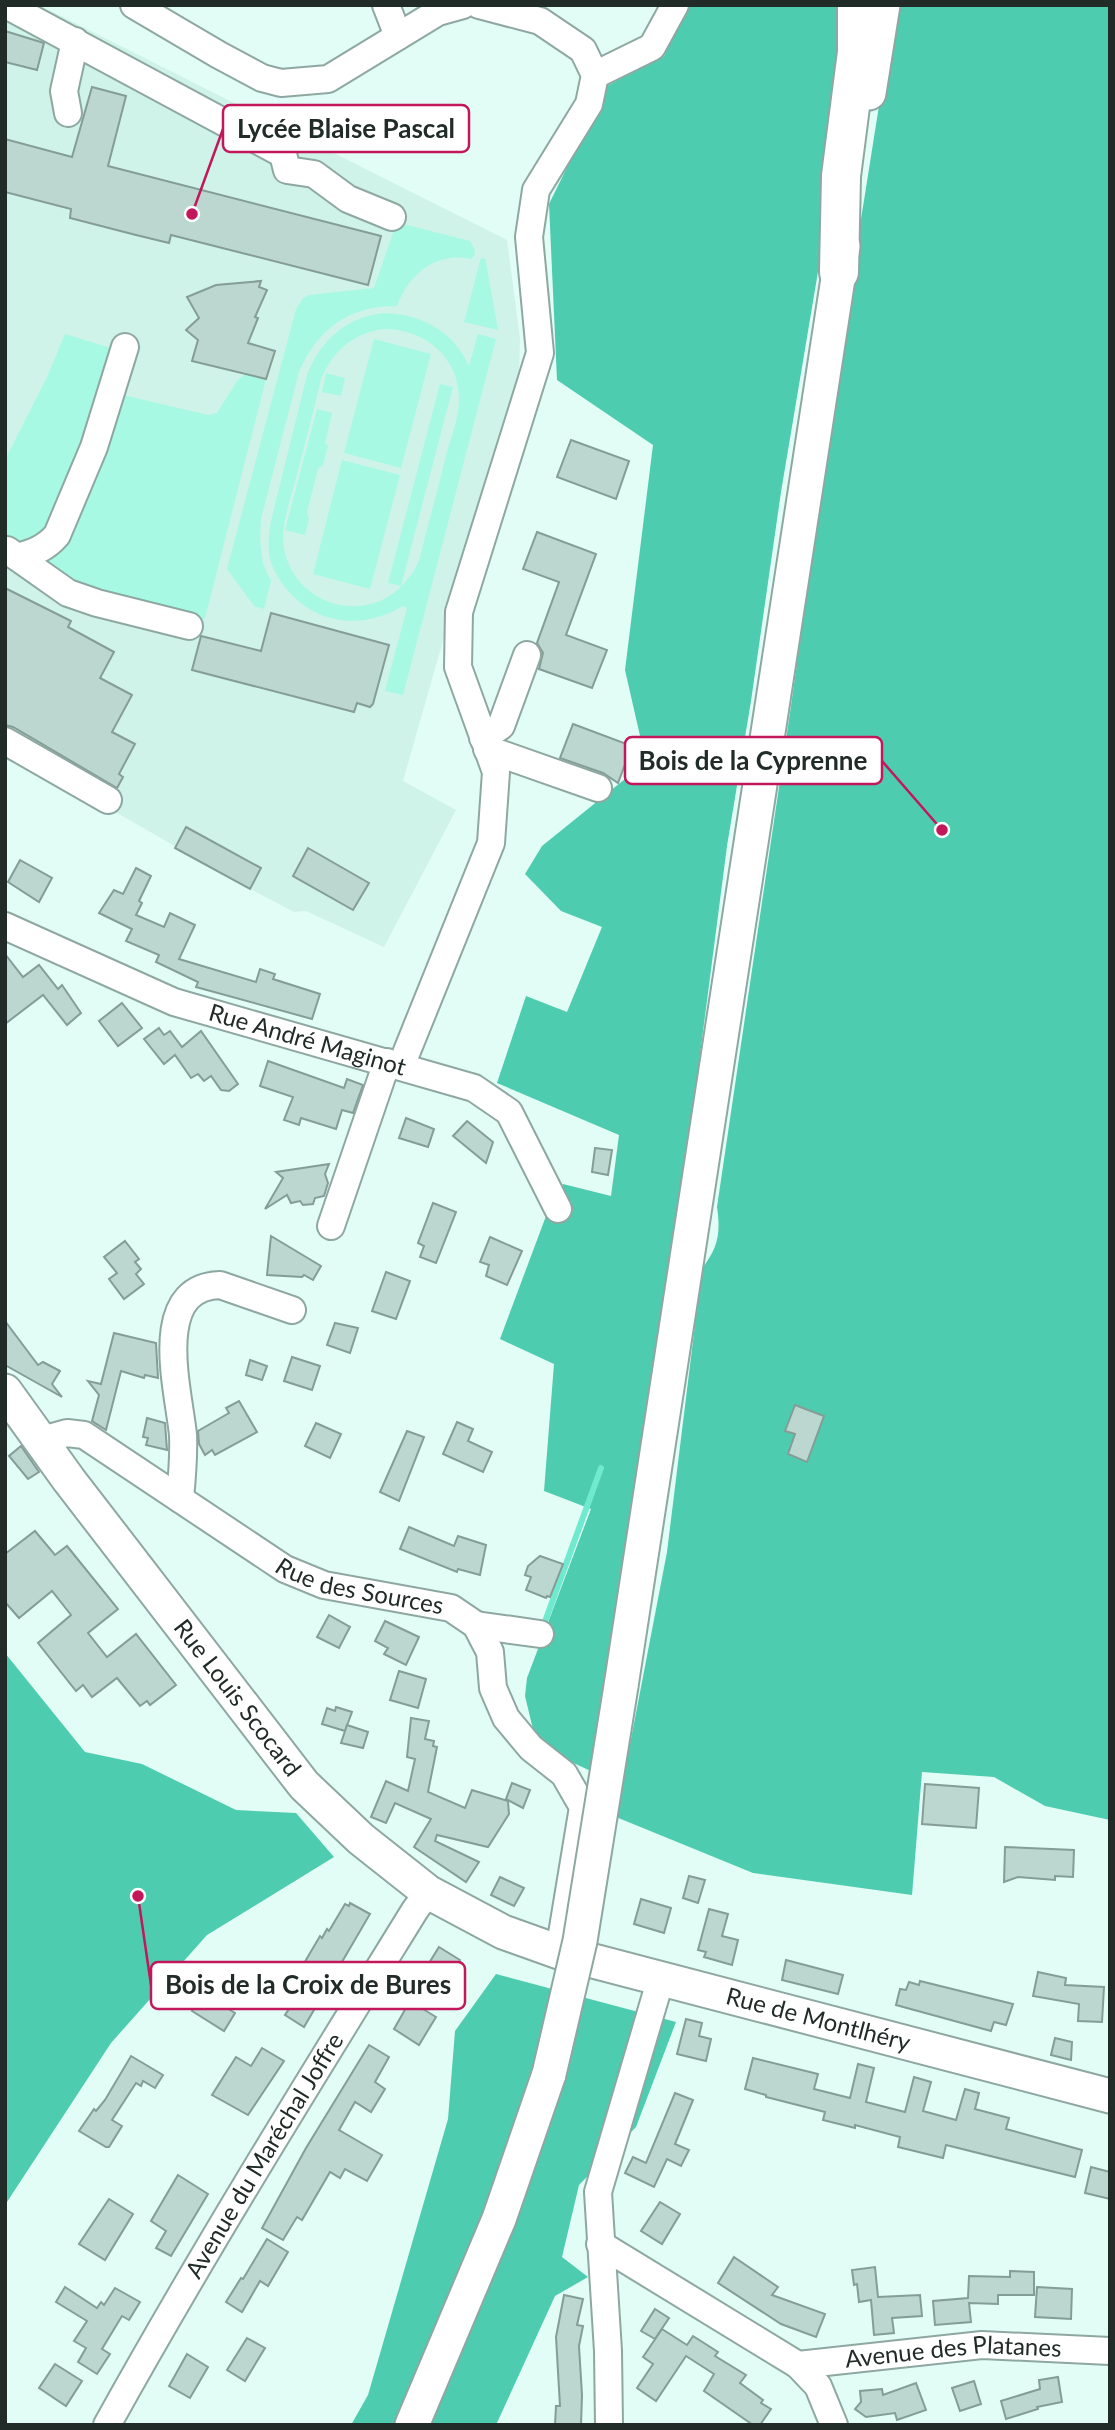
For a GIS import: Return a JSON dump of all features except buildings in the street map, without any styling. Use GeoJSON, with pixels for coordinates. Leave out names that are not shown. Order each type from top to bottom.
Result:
{"type":"FeatureCollection","features":[{"type":"Feature","properties":{"kind":"highway"},"geometry":{"type":"LineString","coordinates":[[839,272],[841,177],[857,52],[857,5]]}},
{"type":"Feature","properties":{"kind":"main road"},"geometry":{"type":"LineString","coordinates":[[412,2425],[499,2218],[550,2074],[580,1941],[839,272],[883,5]]}},
{"type":"Feature","properties":{"kind":"main road","name":"Rue Louis Scocard"},"geometry":{"type":"LineString","coordinates":[[10,1405],[42,1440],[69,1480],[304,1785],[361,1839],[428,1892],[466,1914],[527,1941]]}},
{"type":"Feature","properties":{"kind":"main road","name":"Rue de Montlhéry"},"geometry":{"type":"LineString","coordinates":[[527,1941],[559,1952],[1110,2096]]}},
{"type":"Feature","properties":{"kind":"street"},"geometry":{"type":"LineString","coordinates":[[6,5],[282,154],[287,170],[314,174],[348,199],[392,217]]}},
{"type":"Feature","properties":{"kind":"street"},"geometry":{"type":"LineString","coordinates":[[134,5],[262,78],[281,83],[328,79],[438,12],[463,5]]}},
{"type":"Feature","properties":{"kind":"street"},"geometry":{"type":"LineString","coordinates":[[386,5],[398,36]]}},
{"type":"Feature","properties":{"kind":"street"},"geometry":{"type":"LineString","coordinates":[[331,1226],[394,1064],[491,843],[496,772],[458,667],[459,612],[540,353],[529,237],[536,190],[589,104],[595,75],[583,50],[540,21],[479,5]]}},
{"type":"Feature","properties":{"kind":"street"},"geometry":{"type":"LineString","coordinates":[[595,75],[652,47],[675,5]]}},
{"type":"Feature","properties":{"kind":"street"},"geometry":{"type":"LineString","coordinates":[[68,113],[64,91],[75,41]]}},
{"type":"Feature","properties":{"kind":"street"},"geometry":{"type":"LineString","coordinates":[[11,553],[34,552],[49,544],[57,535],[94,447],[125,347]]}},
{"type":"Feature","properties":{"kind":"street"},"geometry":{"type":"LineString","coordinates":[[11,553],[68,593],[190,626]]}},
{"type":"Feature","properties":{"kind":"street"},"geometry":{"type":"LineString","coordinates":[[485,743],[501,726],[527,655]]}},
{"type":"Feature","properties":{"kind":"street"},"geometry":{"type":"LineString","coordinates":[[5,741],[108,800]]}},
{"type":"Feature","properties":{"kind":"street"},"geometry":{"type":"LineString","coordinates":[[485,743],[598,788]]}},
{"type":"Feature","properties":{"kind":"street","name":"Rue André Maginot"},"geometry":{"type":"LineString","coordinates":[[5,926],[174,1002],[474,1088],[509,1112],[558,1209]]}},
{"type":"Feature","properties":{"kind":"street"},"geometry":{"type":"LineString","coordinates":[[180,1499],[183,1436],[172,1342],[179,1314],[190,1294],[209,1285],[220,1284],[292,1310]]}},
{"type":"Feature","properties":{"kind":"street","name":"Rue des Sources"},"geometry":{"type":"LineString","coordinates":[[42,1440],[67,1433],[84,1435],[285,1569],[324,1585],[451,1608],[475,1625],[490,1652],[493,1688],[506,1718],[531,1748],[564,1774],[583,1807],[559,1952]]}},
{"type":"Feature","properties":{"kind":"street"},"geometry":{"type":"LineString","coordinates":[[475,1625],[540,1634]]}},
{"type":"Feature","properties":{"kind":"street","name":"Avenue du Maréchal Joffre"},"geometry":{"type":"LineString","coordinates":[[107,2425],[149,2349],[316,2070],[428,1892]]}},
{"type":"Feature","properties":{"kind":"street"},"geometry":{"type":"LineString","coordinates":[[609,2425],[608,2351],[598,2192],[661,1978]]}},
{"type":"Feature","properties":{"kind":"street"},"geometry":{"type":"LineString","coordinates":[[600,2244],[798,2365],[818,2386],[834,2425]]}},
{"type":"Feature","properties":{"kind":"street","name":"Avenue des Platanes"},"geometry":{"type":"LineString","coordinates":[[798,2365],[982,2346],[1110,2351]]}},
{"type":"Feature","properties":{"kind":"shaded area"},"geometry":{"type":"Polygon","coordinates":[[[5,5],[39,5],[507,240],[520,339],[519,374],[403,781],[456,810],[384,947],[306,911],[294,912],[5,749],[5,5]]]}},
{"type":"Feature","properties":{"kind":"green space"},"geometry":{"type":"Polygon","coordinates":[[[689,5],[845,5],[822,248],[781,492],[727,846],[682,1214],[675,1221],[673,1257],[595,1773],[537,1746],[525,1696],[527,1678],[591,1509],[544,1491],[554,1364],[500,1339],[546,1216],[563,1184],[611,1196],[619,1135],[497,1083],[526,996],[567,1012],[602,927],[561,911],[525,874],[542,846],[646,762],[625,670],[653,445],[557,380],[549,204],[607,86],[664,56],[689,5]]]}},
{"type":"Feature","properties":{"kind":"green space"},"geometry":{"type":"Polygon","coordinates":[[[895,5],[1110,5],[1110,1820],[1045,1806],[994,1777],[922,1772],[912,1895],[753,1873],[616,1817],[667,1552],[702,1268],[712,1254],[718,1232],[717,1207],[849,295],[895,5]]]}},
{"type":"Feature","properties":{"kind":"green space"},"geometry":{"type":"Polygon","coordinates":[[[403,224],[470,241],[475,250],[474,256],[471,259],[446,259],[425,268],[408,284],[397,306],[364,310],[350,315],[326,332],[307,357],[299,372],[261,519],[263,564],[271,581],[264,609],[254,606],[227,569],[296,309],[303,298],[309,295],[374,288],[394,230],[403,224]]]}},
{"type":"Feature","properties":{"kind":"green space"},"geometry":{"type":"Polygon","coordinates":[[[481,258],[486,259],[498,330],[464,322],[481,258]]]}},
{"type":"Feature","properties":{"kind":"green space"},"geometry":{"type":"Polygon","coordinates":[[[398,314],[435,327],[454,343],[469,366],[478,334],[496,339],[403,695],[385,691],[407,608],[403,606],[358,621],[314,612],[283,585],[273,568],[269,549],[271,521],[307,375],[320,351],[336,332],[370,315],[398,314]],[[383,329],[362,335],[345,345],[331,360],[321,379],[285,518],[285,554],[297,579],[318,597],[344,606],[378,602],[402,586],[414,570],[419,561],[458,413],[458,385],[446,358],[425,340],[398,330],[383,329]]]}},
{"type":"Feature","properties":{"kind":"green space"},"geometry":{"type":"Polygon","coordinates":[[[65,334],[114,349],[64,495],[41,538],[23,544],[5,538],[5,460],[48,375],[65,334]]]}},
{"type":"Feature","properties":{"kind":"green space"},"geometry":{"type":"Polygon","coordinates":[[[374,339],[431,354],[401,468],[344,453],[374,339]]]}},
{"type":"Feature","properties":{"kind":"green space"},"geometry":{"type":"Polygon","coordinates":[[[326,373],[345,378],[341,396],[322,392],[326,373]]]}},
{"type":"Feature","properties":{"kind":"green space"},"geometry":{"type":"Polygon","coordinates":[[[245,374],[266,379],[205,618],[201,620],[105,597],[37,563],[119,394],[208,415],[217,413],[237,381],[245,374]]]}},
{"type":"Feature","properties":{"kind":"green space"},"geometry":{"type":"Polygon","coordinates":[[[440,384],[453,387],[401,586],[388,583],[440,384]]]}},
{"type":"Feature","properties":{"kind":"green space"},"geometry":{"type":"Polygon","coordinates":[[[317,409],[332,413],[325,443],[328,446],[323,465],[318,469],[307,512],[309,519],[305,535],[285,530],[317,409]]]}},
{"type":"Feature","properties":{"kind":"green space"},"geometry":{"type":"Polygon","coordinates":[[[342,460],[400,475],[370,589],[313,574],[342,460]]]}},
{"type":"Feature","properties":{"kind":"green space"},"geometry":{"type":"Polygon","coordinates":[[[5,1653],[85,1752],[142,1764],[236,1810],[296,1813],[334,1857],[207,1935],[111,2043],[5,2205],[5,1653]]]}},
{"type":"Feature","properties":{"kind":"green space"},"geometry":{"type":"Polygon","coordinates":[[[496,1974],[676,2022],[636,2127],[579,2185],[562,2257],[588,2277],[555,2296],[496,2425],[351,2425],[368,2395],[448,2119],[455,2031],[496,1974]]]}},
{"type":"Feature","properties":{"kind":"waterway"},"geometry":{"type":"LineString","coordinates":[[543,1627],[601,1468]]}},
{"type":"Feature","properties":{"kind":"place","name":"Lycée Blaise Pascal"},"geometry":{"type":"Point","coordinates":[192,214]}},
{"type":"Feature","properties":{"kind":"place","name":"Bois de la Cyprenne"},"geometry":{"type":"Point","coordinates":[942,830]}},
{"type":"Feature","properties":{"kind":"place","name":"Bois de la Croix de Bures"},"geometry":{"type":"Point","coordinates":[138,1896]}}]}
